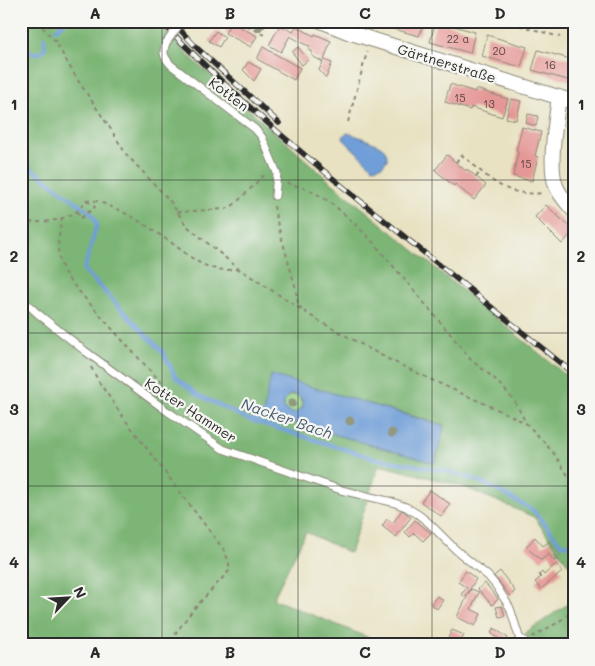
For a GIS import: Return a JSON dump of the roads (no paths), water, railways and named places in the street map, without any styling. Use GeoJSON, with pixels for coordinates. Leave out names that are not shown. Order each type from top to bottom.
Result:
{"type":"FeatureCollection","features":[{"type":"Feature","properties":{"kind":"street","name":"Gärtnerstraße"},"geometry":{"type":"LineString","coordinates":[[321,21],[348,32],[574,102]]}},
{"type":"Feature","properties":{"kind":"street"},"geometry":{"type":"LineString","coordinates":[[559,97],[553,161],[555,181],[564,200],[574,211]]}},
{"type":"Feature","properties":{"kind":"lane","name":"Kotten"},"geometry":{"type":"LineString","coordinates":[[182,21],[166,43],[163,50],[164,55],[169,62],[208,94],[259,132],[275,164],[277,173],[275,196]]}},
{"type":"Feature","properties":{"kind":"lane","name":"Kotter Hammer"},"geometry":{"type":"LineString","coordinates":[[21,298],[85,351],[222,449],[341,490],[392,502],[406,507],[419,515],[456,550],[488,576],[505,598],[522,644]]}},
{"type":"Feature","properties":{"kind":"water"},"geometry":{"type":"Polygon","coordinates":[[[348,133],[381,146],[386,152],[387,160],[382,166],[373,168],[343,139],[344,135],[348,133]]]}},
{"type":"Feature","properties":{"kind":"water"},"geometry":{"type":"Polygon","coordinates":[[[271,375],[444,426],[435,463],[263,414],[271,375]],[[291,394],[286,398],[284,403],[285,409],[288,412],[292,413],[301,410],[303,406],[302,401],[298,395],[291,394]]]}},
{"type":"Feature","properties":{"kind":"waterway"},"geometry":{"type":"LineString","coordinates":[[56,29],[66,21]]}},
{"type":"Feature","properties":{"kind":"waterway"},"geometry":{"type":"LineString","coordinates":[[21,45],[33,53],[40,53],[45,48],[44,38]]}},
{"type":"Feature","properties":{"kind":"waterway","name":"Nacker Bach"},"geometry":{"type":"LineString","coordinates":[[21,161],[91,213],[97,224],[84,270],[163,352],[176,378],[198,395],[247,419],[373,458],[447,471],[473,479],[533,510],[561,544],[574,545]]}},
{"type":"Feature","properties":{"kind":"waterway"},"geometry":{"type":"LineString","coordinates":[[253,421],[263,414]]}},
{"type":"Feature","properties":{"kind":"railway"},"geometry":{"type":"LineString","coordinates":[[161,21],[214,74],[298,149],[574,374]]}},
{"type":"Feature","properties":{"kind":"railway"},"geometry":{"type":"LineString","coordinates":[[172,21],[197,48],[279,123]]}}]}
